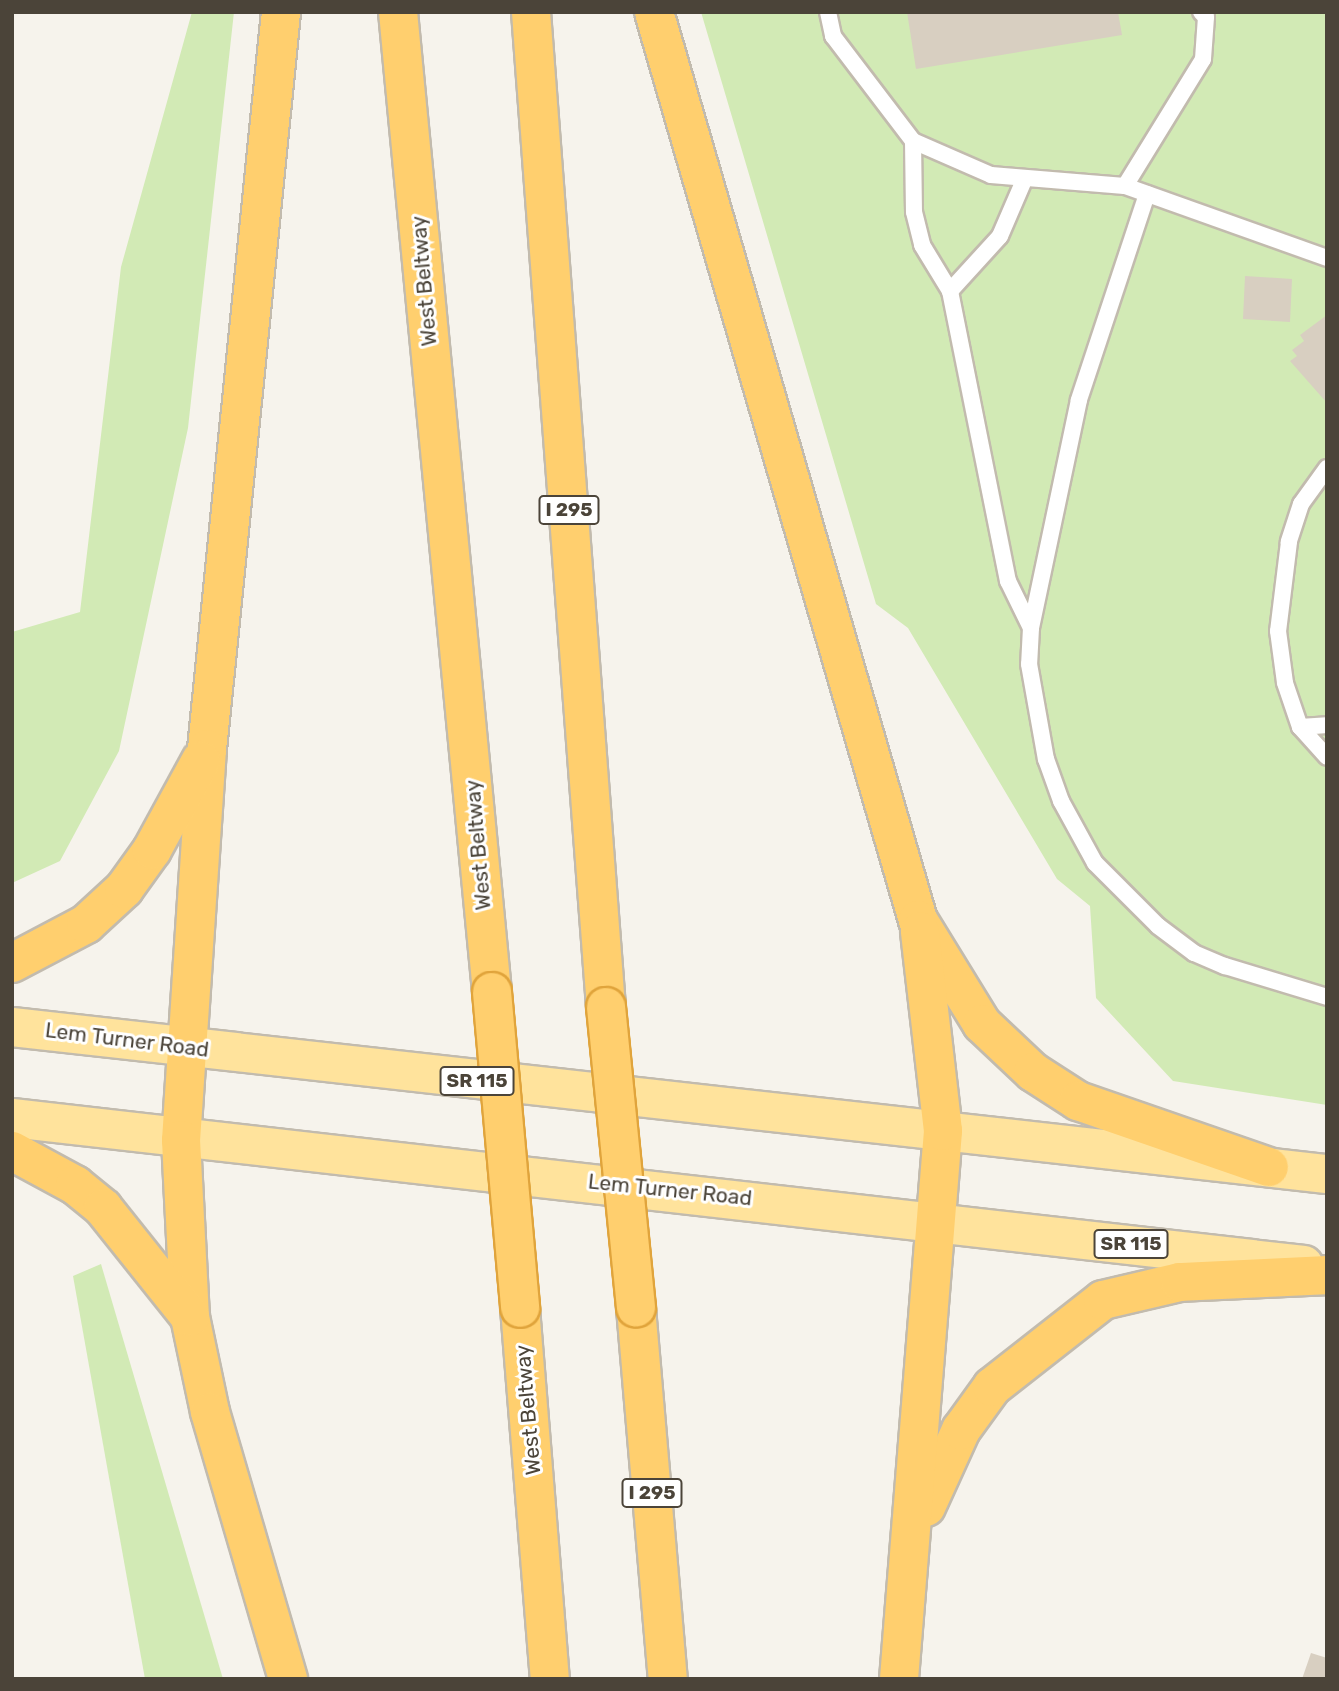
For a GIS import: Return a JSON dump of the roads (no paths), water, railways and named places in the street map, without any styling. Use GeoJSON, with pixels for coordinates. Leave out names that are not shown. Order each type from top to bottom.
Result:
{"type":"FeatureCollection","features":[{"type":"Feature","properties":{"kind":"highway"},"geometry":{"type":"LineString","coordinates":[[281,12],[206,749],[181,1140],[190,1317],[210,1412],[288,1679]]}},
{"type":"Feature","properties":{"kind":"highway","name":"West Beltway"},"geometry":{"type":"LineString","coordinates":[[398,12],[492,992],[550,1679]]}},
{"type":"Feature","properties":{"kind":"highway","name":"I 295"},"geometry":{"type":"LineString","coordinates":[[531,12],[606,1007],[636,1308],[668,1679]]}},
{"type":"Feature","properties":{"kind":"highway"},"geometry":{"type":"LineString","coordinates":[[654,12],[918,920],[943,1131],[913,1542],[899,1679]]}},
{"type":"Feature","properties":{"kind":"highway"},"geometry":{"type":"LineString","coordinates":[[12,964],[86,924],[124,889],[152,850],[206,749]]}},
{"type":"Feature","properties":{"kind":"highway"},"geometry":{"type":"LineString","coordinates":[[918,920],[982,1024],[1032,1072],[1100,1110],[1269,1167]]}},
{"type":"Feature","properties":{"kind":"highway"},"geometry":{"type":"LineString","coordinates":[[12,1151],[75,1185],[103,1208],[190,1317]]}},
{"type":"Feature","properties":{"kind":"highway"},"geometry":{"type":"LineString","coordinates":[[913,1542],[961,1430],[992,1388],[1103,1300],[1180,1282],[1327,1275]]}},
{"type":"Feature","properties":{"kind":"main road","name":"Lem Turner Road"},"geometry":{"type":"LineString","coordinates":[[12,1027],[1327,1174]]}},
{"type":"Feature","properties":{"kind":"main road","name":"Lem Turner Road"},"geometry":{"type":"LineString","coordinates":[[12,1118],[181,1140],[936,1219],[1327,1267]]}},
{"type":"Feature","properties":{"kind":"lane"},"geometry":{"type":"LineString","coordinates":[[828,12],[833,36],[913,141],[991,176],[1125,186],[1327,258]]}},
{"type":"Feature","properties":{"kind":"lane"},"geometry":{"type":"LineString","coordinates":[[1125,186],[1203,59],[1206,17],[1201,12]]}},
{"type":"Feature","properties":{"kind":"lane"},"geometry":{"type":"LineString","coordinates":[[913,141],[914,212],[922,245],[950,291],[1005,569],[1031,628]]}},
{"type":"Feature","properties":{"kind":"lane"},"geometry":{"type":"LineString","coordinates":[[950,291],[1000,236],[1025,178]]}},
{"type":"Feature","properties":{"kind":"lane"},"geometry":{"type":"LineString","coordinates":[[1147,194],[1079,400],[1031,628],[1029,664],[1046,759],[1061,801],[1095,863],[1132,903],[1194,953],[1327,997]]}},
{"type":"Feature","properties":{"kind":"lane"},"geometry":{"type":"LineString","coordinates":[[1327,468],[1301,504],[1289,542],[1278,631],[1285,683],[1300,727],[1327,757]]}},
{"type":"Feature","properties":{"kind":"lane"},"geometry":{"type":"LineString","coordinates":[[1300,727],[1327,724]]}}]}
